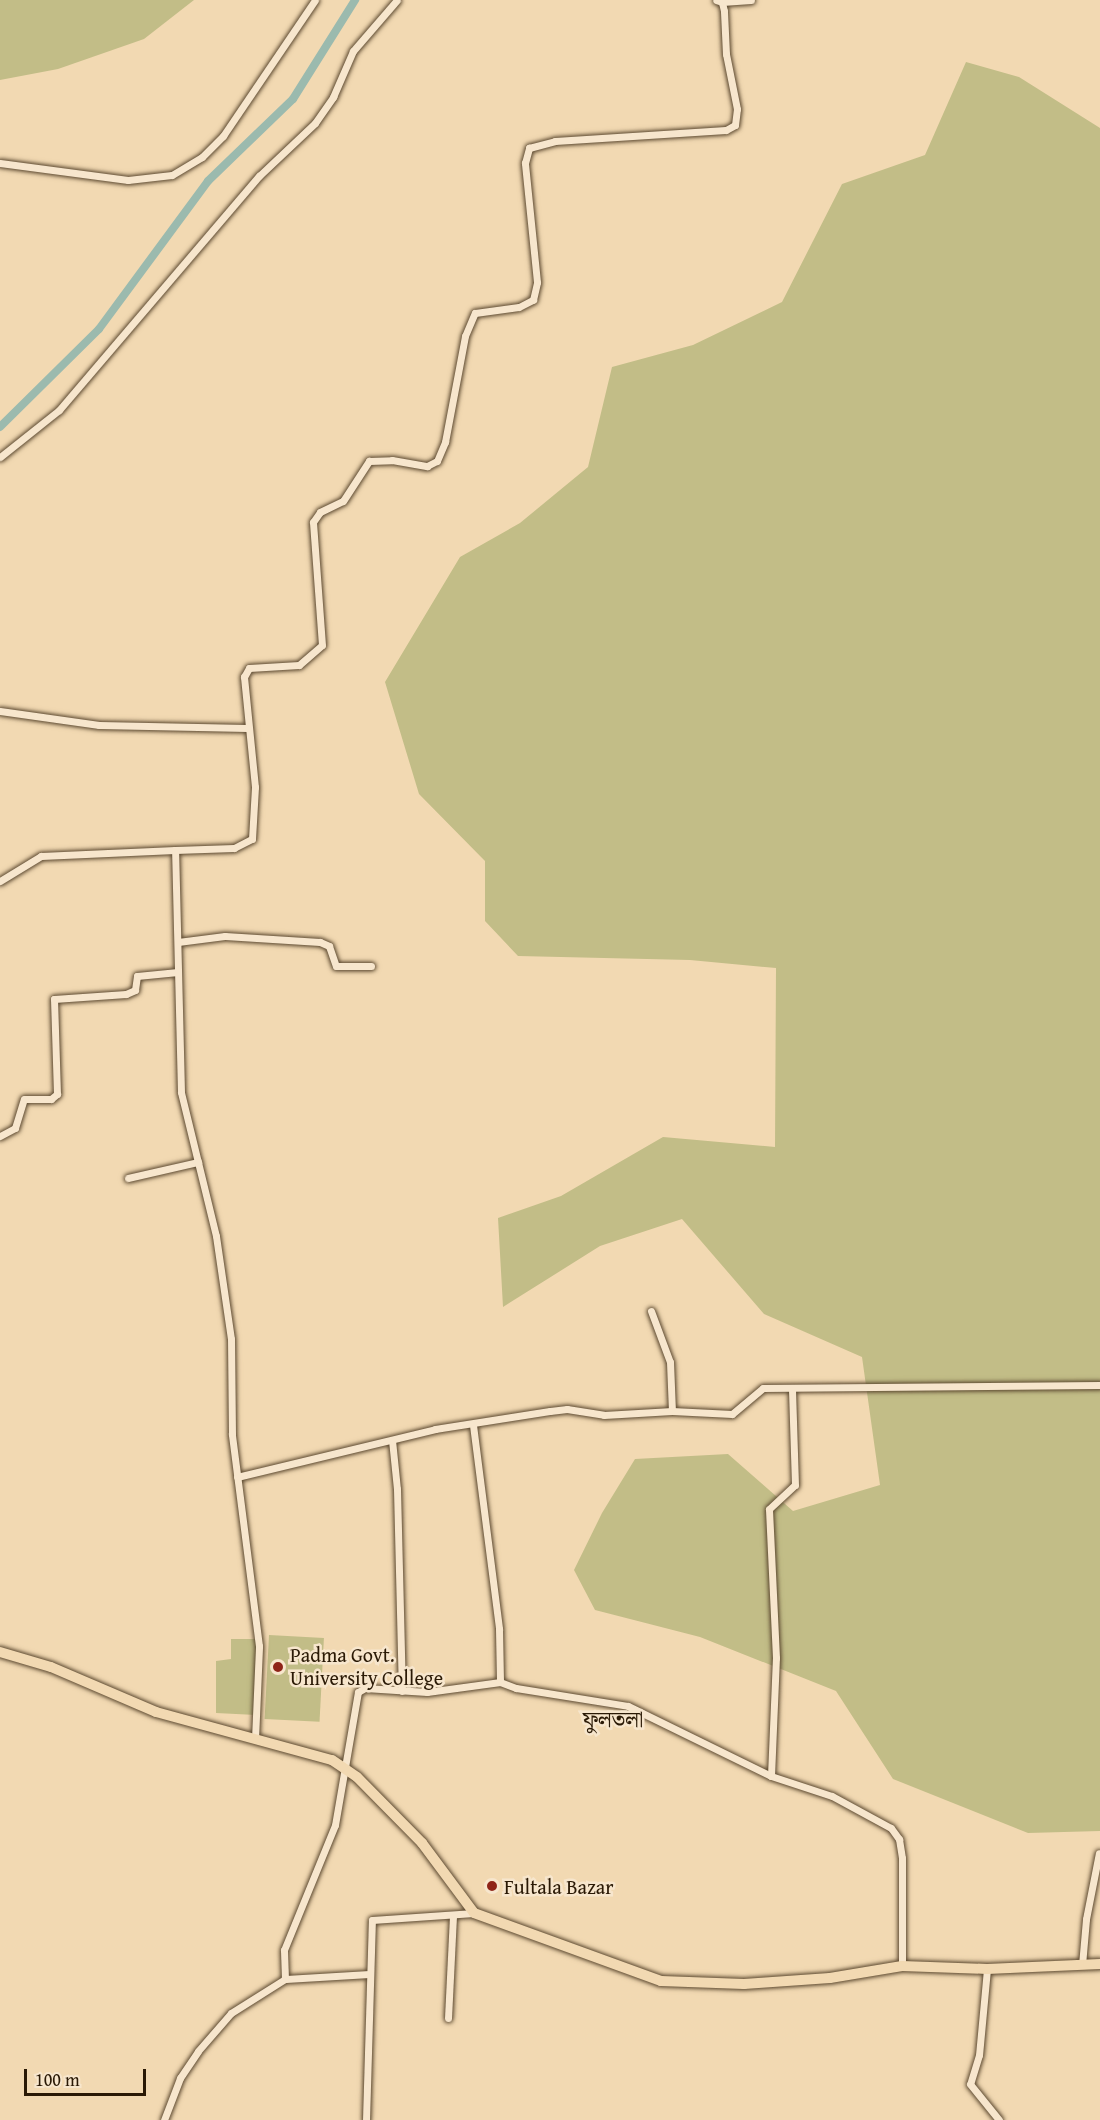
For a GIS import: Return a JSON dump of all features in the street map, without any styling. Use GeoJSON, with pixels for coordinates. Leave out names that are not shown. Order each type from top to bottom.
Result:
{"type":"FeatureCollection","features":[{"type":"Feature","properties":{"kind":"main road"},"geometry":{"type":"LineString","coordinates":[[0,1652],[51,1667],[156,1712],[332,1760],[347,1770],[422,1843],[474,1913],[661,1981],[744,1984],[830,1978],[902,1966],[987,1969],[1100,1964]]}},
{"type":"Feature","properties":{"kind":"street"},"geometry":{"type":"LineString","coordinates":[[0,163],[128,180],[171,176],[202,157],[223,136],[315,0]]}},
{"type":"Feature","properties":{"kind":"street"},"geometry":{"type":"LineString","coordinates":[[0,881],[41,856],[234,848],[252,839],[255,787],[247,728],[244,677],[249,668],[299,664],[322,645],[313,522],[320,512],[343,501],[369,461],[392,460],[428,466],[437,461],[445,442],[465,336],[475,313],[519,307],[533,300],[537,282],[525,163],[529,148],[555,141],[731,129],[737,109],[726,54],[719,1],[751,0]]}},
{"type":"Feature","properties":{"kind":"street"},"geometry":{"type":"LineString","coordinates":[[0,457],[59,410],[260,176],[315,123],[333,98],[353,51],[395,1]]}},
{"type":"Feature","properties":{"kind":"street"},"geometry":{"type":"LineString","coordinates":[[0,711],[99,725],[247,728]]}},
{"type":"Feature","properties":{"kind":"street"},"geometry":{"type":"LineString","coordinates":[[175,850],[181,1092],[216,1236],[231,1339],[232,1434],[260,1646],[255,1739]]}},
{"type":"Feature","properties":{"kind":"street"},"geometry":{"type":"LineString","coordinates":[[178,942],[225,936],[320,942],[329,946],[336,966],[371,966]]}},
{"type":"Feature","properties":{"kind":"street"},"geometry":{"type":"LineString","coordinates":[[0,1136],[15,1128],[24,1099],[51,1099],[57,1094],[54,999],[126,994],[135,990],[137,976],[178,972]]}},
{"type":"Feature","properties":{"kind":"street"},"geometry":{"type":"LineString","coordinates":[[128,1178],[198,1162]]}},
{"type":"Feature","properties":{"kind":"street"},"geometry":{"type":"LineString","coordinates":[[651,1311],[670,1362],[672,1411]]}},
{"type":"Feature","properties":{"kind":"street"},"geometry":{"type":"LineString","coordinates":[[237,1477],[435,1429],[567,1409],[604,1415],[672,1411],[732,1414],[763,1388],[1100,1385]]}},
{"type":"Feature","properties":{"kind":"street"},"geometry":{"type":"LineString","coordinates":[[771,1776],[776,1658],[769,1509],[795,1485],[792,1388]]}},
{"type":"Feature","properties":{"kind":"street"},"geometry":{"type":"LineString","coordinates":[[473,1425],[499,1629],[500,1682]]}},
{"type":"Feature","properties":{"kind":"street"},"geometry":{"type":"LineString","coordinates":[[392,1440],[397,1489],[402,1690]]}},
{"type":"Feature","properties":{"kind":"street"},"geometry":{"type":"LineString","coordinates":[[285,1979],[284,1950],[334,1825],[347,1770],[354,1700],[358,1692],[366,1688],[427,1692],[500,1682],[516,1688],[628,1706],[771,1776],[832,1796],[896,1834],[902,1858],[904,1901],[902,1966]]}},
{"type":"Feature","properties":{"kind":"street"},"geometry":{"type":"LineString","coordinates":[[1082,1965],[1089,1896],[1099,1853]]}},
{"type":"Feature","properties":{"kind":"street"},"geometry":{"type":"LineString","coordinates":[[366,2120],[373,1918],[453,1916],[474,1913]]}},
{"type":"Feature","properties":{"kind":"street"},"geometry":{"type":"LineString","coordinates":[[448,2018],[453,1916]]}},
{"type":"Feature","properties":{"kind":"street"},"geometry":{"type":"LineString","coordinates":[[987,1969],[979,2055],[970,2084],[999,2120]]}},
{"type":"Feature","properties":{"kind":"street"},"geometry":{"type":"LineString","coordinates":[[164,2120],[180,2078],[198,2051],[231,2013],[285,1979],[370,1974]]}},
{"type":"Feature","properties":{"kind":"shaded area"},"geometry":{"type":"Polygon","coordinates":[[[0,0],[194,0],[144,39],[58,69],[0,80],[0,0]]]}},
{"type":"Feature","properties":{"kind":"shaded area"},"geometry":{"type":"Polygon","coordinates":[[[966,62],[1019,77],[1100,128],[1100,1831],[1028,1833],[893,1779],[836,1691],[700,1637],[595,1610],[574,1570],[602,1513],[635,1459],[728,1454],[793,1511],[880,1485],[862,1357],[764,1314],[682,1219],[600,1246],[503,1307],[498,1218],[561,1196],[663,1137],[775,1147],[776,968],[690,960],[518,956],[485,921],[485,861],[419,794],[385,682],[460,557],[520,523],[588,467],[612,367],[693,345],[782,302],[842,184],[925,155],[966,62]]]}},
{"type":"Feature","properties":{"kind":"shaded area"},"geometry":{"type":"Polygon","coordinates":[[[269,1635],[324,1638],[320,1722],[265,1719],[269,1635]]]}},
{"type":"Feature","properties":{"kind":"shaded area"},"geometry":{"type":"Polygon","coordinates":[[[231,1639],[256,1639],[257,1715],[216,1713],[216,1661],[231,1659],[231,1639]]]}},
{"type":"Feature","properties":{"kind":"waterway"},"geometry":{"type":"LineString","coordinates":[[0,427],[99,329],[208,181],[293,99],[355,0]]}},
{"type":"Feature","properties":{"kind":"place","name":"Padma Govt. University College"},"geometry":{"type":"Point","coordinates":[278,1667]}},
{"type":"Feature","properties":{"kind":"place","name":"Fultala Bazar"},"geometry":{"type":"Point","coordinates":[492,1886]}},
{"type":"Feature","properties":{"kind":"district","name":"ফুলতলা"},"geometry":{"type":"Point","coordinates":[613,1720]}}]}
